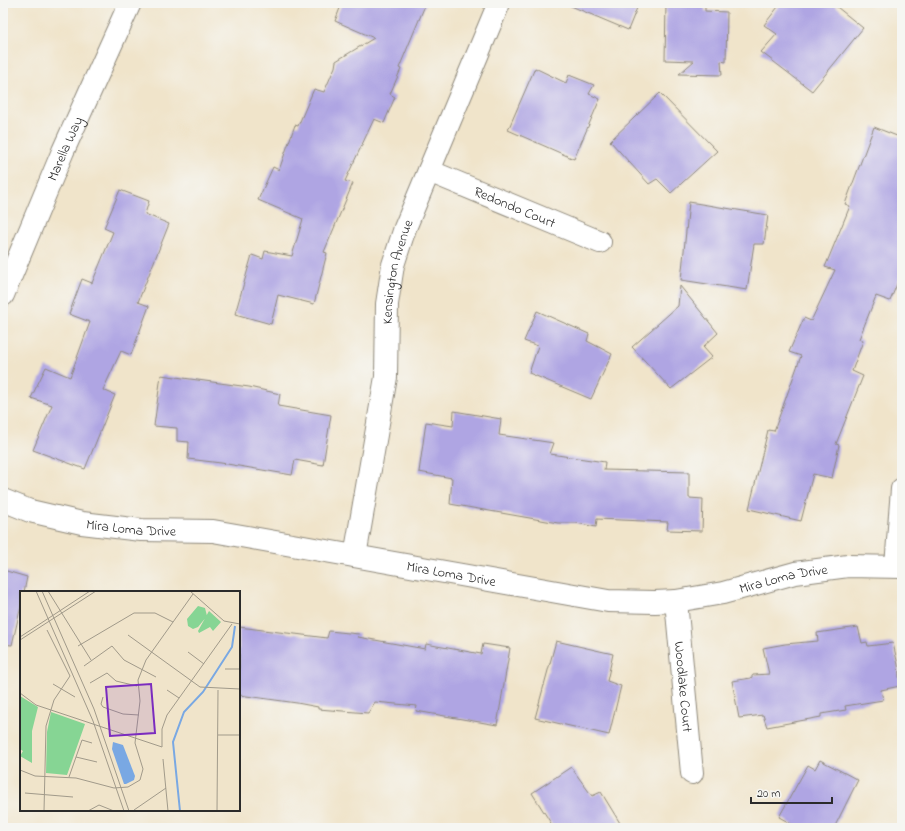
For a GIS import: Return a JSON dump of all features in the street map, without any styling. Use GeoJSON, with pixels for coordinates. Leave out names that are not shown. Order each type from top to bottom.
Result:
{"type":"FeatureCollection","features":[{"type":"Feature","properties":{"kind":"street","name":"Marella Way"},"geometry":{"type":"LineString","coordinates":[[3,295],[63,151],[130,3]]}},
{"type":"Feature","properties":{"kind":"street","name":"Kensington Avenue"},"geometry":{"type":"LineString","coordinates":[[354,556],[386,377],[387,304],[393,265],[405,228],[499,3]]}},
{"type":"Feature","properties":{"kind":"street","name":"Redondo Court"},"geometry":{"type":"LineString","coordinates":[[429,171],[600,242]]}},
{"type":"Feature","properties":{"kind":"street"},"geometry":{"type":"LineString","coordinates":[[899,567],[902,489]]}},
{"type":"Feature","properties":{"kind":"street","name":"Mira Loma Drive"},"geometry":{"type":"LineString","coordinates":[[3,500],[30,511],[82,524],[141,530],[213,531],[608,600],[655,602],[676,601],[723,593],[795,573],[848,566],[899,567]]}},
{"type":"Feature","properties":{"kind":"street","name":"Woodlake Court"},"geometry":{"type":"LineString","coordinates":[[676,601],[692,773]]}},
{"type":"Feature","properties":{"kind":"building"},"geometry":{"type":"Polygon","coordinates":[[[342,3],[426,3],[399,68],[401,69],[390,94],[395,97],[384,123],[374,119],[345,181],[353,183],[324,252],[327,253],[314,304],[278,295],[271,324],[235,314],[252,255],[263,259],[265,251],[292,256],[303,219],[258,200],[273,167],[279,170],[295,125],[298,126],[314,89],[324,92],[335,67],[336,61],[374,38],[335,21],[342,3]]]}},
{"type":"Feature","properties":{"kind":"building"},"geometry":{"type":"Polygon","coordinates":[[[564,3],[639,3],[628,30],[564,3]]]}},
{"type":"Feature","properties":{"kind":"building"},"geometry":{"type":"Polygon","coordinates":[[[666,3],[705,3],[705,11],[727,12],[726,62],[721,61],[722,75],[679,74],[694,61],[665,60],[666,3]]]}},
{"type":"Feature","properties":{"kind":"building"},"geometry":{"type":"Polygon","coordinates":[[[781,3],[832,3],[863,28],[812,91],[761,52],[777,34],[764,25],[781,3]]]}},
{"type":"Feature","properties":{"kind":"building"},"geometry":{"type":"Polygon","coordinates":[[[535,68],[566,83],[569,75],[594,85],[589,94],[600,99],[574,159],[508,130],[535,68]]]}},
{"type":"Feature","properties":{"kind":"building"},"geometry":{"type":"Polygon","coordinates":[[[660,93],[717,151],[671,193],[657,179],[649,184],[610,141],[660,93]]]}},
{"type":"Feature","properties":{"kind":"building"},"geometry":{"type":"Polygon","coordinates":[[[874,127],[902,138],[902,272],[890,301],[876,296],[859,339],[863,341],[852,371],[863,376],[836,444],[839,445],[832,478],[813,474],[801,521],[749,509],[768,430],[774,431],[801,356],[789,352],[804,318],[811,321],[835,270],[825,267],[850,206],[845,204],[874,127]]]}},
{"type":"Feature","properties":{"kind":"building"},"geometry":{"type":"Polygon","coordinates":[[[120,190],[149,201],[145,214],[169,224],[138,302],[149,306],[131,355],[121,351],[103,390],[115,395],[85,469],[33,450],[52,405],[31,398],[46,367],[70,377],[90,322],[69,314],[82,279],[92,283],[113,232],[104,228],[120,190]]]}},
{"type":"Feature","properties":{"kind":"building"},"geometry":{"type":"Polygon","coordinates":[[[689,202],[768,215],[764,244],[754,244],[747,290],[681,280],[689,202]]]}},
{"type":"Feature","properties":{"kind":"building"},"geometry":{"type":"Polygon","coordinates":[[[680,286],[718,333],[703,347],[712,357],[671,389],[632,347],[678,306],[680,286]]]}},
{"type":"Feature","properties":{"kind":"building"},"geometry":{"type":"Polygon","coordinates":[[[537,311],[589,334],[587,341],[612,354],[591,399],[529,373],[538,346],[524,341],[537,311]]]}},
{"type":"Feature","properties":{"kind":"building"},"geometry":{"type":"Polygon","coordinates":[[[161,375],[249,387],[280,394],[278,406],[331,415],[323,465],[295,460],[292,475],[188,459],[189,442],[177,441],[177,428],[154,426],[161,375]]]}},
{"type":"Feature","properties":{"kind":"building"},"geometry":{"type":"Polygon","coordinates":[[[454,411],[501,419],[499,435],[554,443],[550,454],[605,462],[604,470],[689,472],[689,498],[703,499],[702,531],[667,530],[668,522],[597,519],[596,527],[576,523],[558,523],[450,504],[452,478],[419,472],[426,422],[453,426],[454,411]]]}},
{"type":"Feature","properties":{"kind":"building"},"geometry":{"type":"Polygon","coordinates":[[[3,570],[27,577],[24,591],[20,591],[20,610],[12,645],[3,644],[3,570]]]}},
{"type":"Feature","properties":{"kind":"building"},"geometry":{"type":"Polygon","coordinates":[[[240,627],[327,638],[329,631],[359,634],[358,637],[425,649],[426,644],[481,654],[483,644],[510,648],[497,725],[416,711],[417,706],[375,702],[368,713],[318,709],[318,707],[240,695],[240,627]]]}},
{"type":"Feature","properties":{"kind":"building"},"geometry":{"type":"Polygon","coordinates":[[[858,627],[862,643],[867,642],[868,646],[893,643],[898,665],[900,686],[881,690],[883,700],[845,706],[846,710],[821,714],[821,717],[767,727],[763,715],[739,718],[732,681],[751,678],[753,675],[769,674],[763,648],[818,641],[817,633],[858,627]]]}},
{"type":"Feature","properties":{"kind":"building"},"geometry":{"type":"Polygon","coordinates":[[[556,641],[613,654],[607,681],[621,686],[609,735],[535,718],[556,641]]]}},
{"type":"Feature","properties":{"kind":"building"},"geometry":{"type":"Polygon","coordinates":[[[820,760],[858,780],[834,828],[799,828],[779,817],[808,765],[815,769],[820,760]]]}},
{"type":"Feature","properties":{"kind":"building"},"geometry":{"type":"Polygon","coordinates":[[[571,767],[592,796],[601,792],[623,828],[554,828],[532,793],[571,767]]]}}]}
